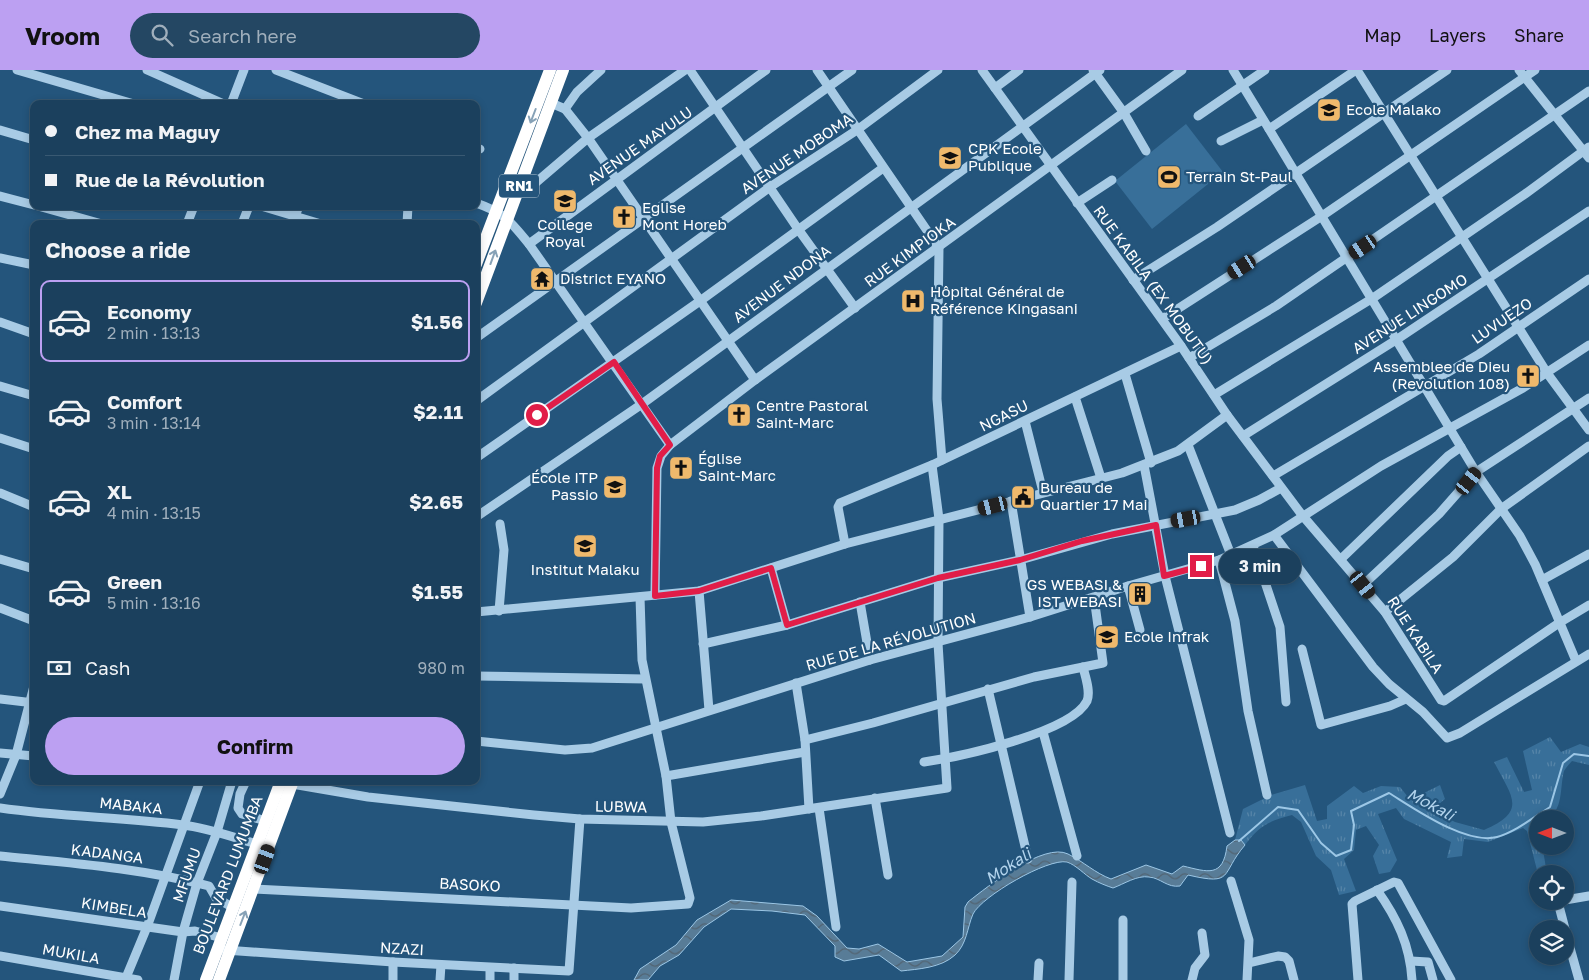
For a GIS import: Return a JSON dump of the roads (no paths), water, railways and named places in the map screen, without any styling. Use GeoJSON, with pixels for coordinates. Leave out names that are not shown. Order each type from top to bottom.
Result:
{"type":"FeatureCollection","features":[{"type":"Feature","properties":{"kind":"highway","name":"RN1"},"geometry":{"type":"LineString","coordinates":[[480,289],[502,214],[550,70]]}},
{"type":"Feature","properties":{"kind":"highway","name":"RN1"},"geometry":{"type":"LineString","coordinates":[[480,256],[502,214],[515,197],[563,70]]}},
{"type":"Feature","properties":{"kind":"highway","name":"BOULEVARD LUMUMBA"},"geometry":{"type":"LineString","coordinates":[[219,980],[224,946],[234,908],[257,844],[288,785]]}},
{"type":"Feature","properties":{"kind":"highway","name":"BOULEVARD LUMUMBA"},"geometry":{"type":"LineString","coordinates":[[206,980],[254,889],[269,824]]}},
{"type":"Feature","properties":{"kind":"street"},"geometry":{"type":"LineString","coordinates":[[17,70],[120,100]]}},
{"type":"Feature","properties":{"kind":"street"},"geometry":{"type":"LineString","coordinates":[[147,70],[215,100]]}},
{"type":"Feature","properties":{"kind":"street"},"geometry":{"type":"LineString","coordinates":[[233,100],[244,70]]}},
{"type":"Feature","properties":{"kind":"street"},"geometry":{"type":"LineString","coordinates":[[276,70],[354,100]]}},
{"type":"Feature","properties":{"kind":"street"},"geometry":{"type":"LineString","coordinates":[[564,109],[577,92],[601,70]]}},
{"type":"Feature","properties":{"kind":"street"},"geometry":{"type":"LineString","coordinates":[[515,197],[533,185],[588,138],[686,70]]}},
{"type":"Feature","properties":{"kind":"street"},"geometry":{"type":"LineString","coordinates":[[690,70],[798,229],[855,308]]}},
{"type":"Feature","properties":{"kind":"street","name":"AVENUE MAYULU"},"geometry":{"type":"LineString","coordinates":[[530,244],[616,179],[716,109],[766,70]]}},
{"type":"Feature","properties":{"kind":"street"},"geometry":{"type":"LineString","coordinates":[[817,70],[939,248],[937,399],[942,460]]}},
{"type":"Feature","properties":{"kind":"street"},"geometry":{"type":"LineString","coordinates":[[480,335],[852,70]]}},
{"type":"Feature","properties":{"kind":"street","name":"AVENUE MOBOMA"},"geometry":{"type":"LineString","coordinates":[[480,399],[770,187],[857,130],[938,70]]}},
{"type":"Feature","properties":{"kind":"street","name":"RUE KABILA (EX MOBUTU)"},"geometry":{"type":"LineString","coordinates":[[982,70],[1162,319],[1226,415],[1302,515]]}},
{"type":"Feature","properties":{"kind":"street"},"geometry":{"type":"LineString","coordinates":[[995,88],[1019,70]]}},
{"type":"Feature","properties":{"kind":"street","name":"RUE KIMPIOKA"},"geometry":{"type":"LineString","coordinates":[[655,596],[659,460],[670,445],[755,380],[1182,70]]}},
{"type":"Feature","properties":{"kind":"street"},"geometry":{"type":"LineString","coordinates":[[1233,70],[1373,298],[1396,340],[1476,472],[1524,543],[1576,660]]}},
{"type":"Feature","properties":{"kind":"street"},"geometry":{"type":"LineString","coordinates":[[1198,116],[1265,70]]}},
{"type":"Feature","properties":{"kind":"street"},"geometry":{"type":"LineString","coordinates":[[1269,130],[1356,70],[1438,196],[1548,373],[1589,430]]}},
{"type":"Feature","properties":{"kind":"street"},"geometry":{"type":"LineString","coordinates":[[1133,280],[1217,226],[1447,70]]}},
{"type":"Feature","properties":{"kind":"street"},"geometry":{"type":"LineString","coordinates":[[1162,319],[1411,156],[1522,74],[1535,70]]}},
{"type":"Feature","properties":{"kind":"street"},"geometry":{"type":"LineString","coordinates":[[1096,71],[1146,151]]}},
{"type":"Feature","properties":{"kind":"street","name":"AVENUE NDONA"},"geometry":{"type":"LineString","coordinates":[[480,514],[642,404],[910,207],[1024,128],[1096,71]]}},
{"type":"Feature","properties":{"kind":"street"},"geometry":{"type":"LineString","coordinates":[[1214,395],[1373,298],[1587,152],[1555,116],[1522,74]]}},
{"type":"Feature","properties":{"kind":"street"},"geometry":{"type":"LineString","coordinates":[[1189,358],[1235,332],[1348,257],[1589,91]]}},
{"type":"Feature","properties":{"kind":"street"},"geometry":{"type":"LineString","coordinates":[[551,102],[564,109],[588,138],[755,380]]}},
{"type":"Feature","properties":{"kind":"street"},"geometry":{"type":"LineString","coordinates":[[1222,142],[1263,120]]}},
{"type":"Feature","properties":{"kind":"street"},"geometry":{"type":"LineString","coordinates":[[0,130],[30,139]]}},
{"type":"Feature","properties":{"kind":"street"},"geometry":{"type":"LineString","coordinates":[[480,455],[700,302],[883,168]]}},
{"type":"Feature","properties":{"kind":"street"},"geometry":{"type":"LineString","coordinates":[[1077,203],[1112,180]]}},
{"type":"Feature","properties":{"kind":"street"},"geometry":{"type":"LineString","coordinates":[[0,196],[30,204]]}},
{"type":"Feature","properties":{"kind":"street"},"geometry":{"type":"LineString","coordinates":[[480,205],[502,214],[530,244],[670,445]]}},
{"type":"Feature","properties":{"kind":"street"},"geometry":{"type":"LineString","coordinates":[[52,210],[88,220]]}},
{"type":"Feature","properties":{"kind":"street"},"geometry":{"type":"LineString","coordinates":[[270,210],[294,220]]}},
{"type":"Feature","properties":{"kind":"street","name":"AVENUE LINGOMO"},"geometry":{"type":"LineString","coordinates":[[1243,436],[1396,340],[1589,211]]}},
{"type":"Feature","properties":{"kind":"street"},"geometry":{"type":"LineString","coordinates":[[0,258],[30,264]]}},
{"type":"Feature","properties":{"kind":"street","name":"LUVUEZO"},"geometry":{"type":"LineString","coordinates":[[1273,476],[1479,354],[1589,279]]}},
{"type":"Feature","properties":{"kind":"street"},"geometry":{"type":"LineString","coordinates":[[0,322],[30,333]]}},
{"type":"Feature","properties":{"kind":"street","name":"RUE DE LA RÉVOLUTION"},"geometry":{"type":"LineString","coordinates":[[480,741],[581,750],[657,729],[709,710],[870,660],[1030,617],[1094,596],[1219,560],[1274,535],[1302,515],[1420,443],[1548,373],[1589,345]]}},
{"type":"Feature","properties":{"kind":"street","name":"NGASU"},"geometry":{"type":"LineString","coordinates":[[845,544],[838,507],[844,501],[932,465],[1181,346]]}},
{"type":"Feature","properties":{"kind":"street"},"geometry":{"type":"LineString","coordinates":[[1125,374],[1148,464],[1164,576],[1230,833]]}},
{"type":"Feature","properties":{"kind":"street"},"geometry":{"type":"LineString","coordinates":[[0,386],[30,395]]}},
{"type":"Feature","properties":{"kind":"street"},"geometry":{"type":"LineString","coordinates":[[1075,397],[1101,478]]}},
{"type":"Feature","properties":{"kind":"street"},"geometry":{"type":"LineString","coordinates":[[1363,585],[1439,514],[1476,472],[1589,398]]}},
{"type":"Feature","properties":{"kind":"street"},"geometry":{"type":"LineString","coordinates":[[480,612],[699,591],[845,544],[1101,478],[1148,464],[1188,445],[1226,415]]}},
{"type":"Feature","properties":{"kind":"street"},"geometry":{"type":"LineString","coordinates":[[1024,421],[1043,492]]}},
{"type":"Feature","properties":{"kind":"street"},"geometry":{"type":"LineString","coordinates":[[0,438],[30,448]]}},
{"type":"Feature","properties":{"kind":"street"},"geometry":{"type":"LineString","coordinates":[[1188,445],[1232,555]]}},
{"type":"Feature","properties":{"kind":"street"},"geometry":{"type":"LineString","coordinates":[[1385,612],[1447,563],[1501,509],[1589,446]]}},
{"type":"Feature","properties":{"kind":"street"},"geometry":{"type":"LineString","coordinates":[[1341,559],[1448,456],[1461,447]]}},
{"type":"Feature","properties":{"kind":"street"},"geometry":{"type":"LineString","coordinates":[[932,465],[939,519],[938,643],[946,759]]}},
{"type":"Feature","properties":{"kind":"street"},"geometry":{"type":"LineString","coordinates":[[703,644],[787,625],[938,578],[1020,560],[1082,541],[1246,506],[1281,488]]}},
{"type":"Feature","properties":{"kind":"street"},"geometry":{"type":"LineString","coordinates":[[0,494],[30,505]]}},
{"type":"Feature","properties":{"kind":"street"},"geometry":{"type":"LineString","coordinates":[[1011,501],[1030,617]]}},
{"type":"Feature","properties":{"kind":"street","name":"RUE KABILA"},"geometry":{"type":"LineString","coordinates":[[1302,515],[1385,612],[1441,700],[1446,700],[1559,623]]}},
{"type":"Feature","properties":{"kind":"street"},"geometry":{"type":"LineString","coordinates":[[499,611],[504,550],[500,524]]}},
{"type":"Feature","properties":{"kind":"street"},"geometry":{"type":"LineString","coordinates":[[1274,535],[1373,667],[1406,699],[1423,712],[1447,738],[1460,733],[1576,660],[1589,654]]}},
{"type":"Feature","properties":{"kind":"street"},"geometry":{"type":"LineString","coordinates":[[1253,546],[1280,627],[1286,702]]}},
{"type":"Feature","properties":{"kind":"street"},"geometry":{"type":"LineString","coordinates":[[1542,580],[1589,554]]}},
{"type":"Feature","properties":{"kind":"street"},"geometry":{"type":"LineString","coordinates":[[0,559],[30,568]]}},
{"type":"Feature","properties":{"kind":"street"},"geometry":{"type":"LineString","coordinates":[[1219,560],[1235,620],[1248,711],[1267,795]]}},
{"type":"Feature","properties":{"kind":"street"},"geometry":{"type":"LineString","coordinates":[[771,568],[787,625]]}},
{"type":"Feature","properties":{"kind":"street"},"geometry":{"type":"LineString","coordinates":[[1128,586],[1140,630]]}},
{"type":"Feature","properties":{"kind":"street"},"geometry":{"type":"LineString","coordinates":[[699,591],[709,710]]}},
{"type":"Feature","properties":{"kind":"street"},"geometry":{"type":"LineString","coordinates":[[805,740],[941,704],[988,689],[1101,664],[1104,660],[1094,596]]}},
{"type":"Feature","properties":{"kind":"street"},"geometry":{"type":"LineString","coordinates":[[640,597],[642,660],[666,776],[671,822]]}},
{"type":"Feature","properties":{"kind":"street"},"geometry":{"type":"LineString","coordinates":[[860,602],[870,660]]}},
{"type":"Feature","properties":{"kind":"street"},"geometry":{"type":"LineString","coordinates":[[1559,623],[1589,605]]}},
{"type":"Feature","properties":{"kind":"street"},"geometry":{"type":"LineString","coordinates":[[0,608],[30,619]]}},
{"type":"Feature","properties":{"kind":"street"},"geometry":{"type":"LineString","coordinates":[[1302,649],[1321,725],[1390,706],[1406,699]]}},
{"type":"Feature","properties":{"kind":"street"},"geometry":{"type":"LineString","coordinates":[[924,762],[946,759],[1043,732],[1073,714],[1087,701],[1089,695],[1083,667]]}},
{"type":"Feature","properties":{"kind":"street"},"geometry":{"type":"LineString","coordinates":[[480,676],[646,679]]}},
{"type":"Feature","properties":{"kind":"street"},"geometry":{"type":"LineString","coordinates":[[796,683],[814,808],[836,927]]}},
{"type":"Feature","properties":{"kind":"street"},"geometry":{"type":"LineString","coordinates":[[988,689],[1028,860]]}},
{"type":"Feature","properties":{"kind":"street"},"geometry":{"type":"LineString","coordinates":[[0,699],[30,703]]}},
{"type":"Feature","properties":{"kind":"street"},"geometry":{"type":"LineString","coordinates":[[0,794],[16,756],[30,707]]}},
{"type":"Feature","properties":{"kind":"street"},"geometry":{"type":"LineString","coordinates":[[1043,732],[1077,856]]}},
{"type":"Feature","properties":{"kind":"street"},"geometry":{"type":"LineString","coordinates":[[666,776],[805,752]]}},
{"type":"Feature","properties":{"kind":"street"},"geometry":{"type":"LineString","coordinates":[[0,753],[30,756]]}},
{"type":"Feature","properties":{"kind":"street","name":"LUBWA"},"geometry":{"type":"LineString","coordinates":[[305,785],[368,797],[580,819],[717,822],[948,787],[946,759]]}},
{"type":"Feature","properties":{"kind":"street"},"geometry":{"type":"LineString","coordinates":[[125,979],[147,927],[199,785]]}},
{"type":"Feature","properties":{"kind":"street","name":"MFUMU"},"geometry":{"type":"LineString","coordinates":[[174,980],[183,932],[197,883],[217,832],[231,785]]}},
{"type":"Feature","properties":{"kind":"street"},"geometry":{"type":"LineString","coordinates":[[244,785],[240,794],[238,808],[242,814],[269,824]]}},
{"type":"Feature","properties":{"kind":"street"},"geometry":{"type":"LineString","coordinates":[[875,798],[888,875]]}},
{"type":"Feature","properties":{"kind":"street","name":"MABAKA"},"geometry":{"type":"LineString","coordinates":[[0,808],[40,814],[86,816],[184,825],[217,832],[257,844]]}},
{"type":"Feature","properties":{"kind":"street"},"geometry":{"type":"LineString","coordinates":[[561,980],[566,970],[574,905],[580,819]]}},
{"type":"Feature","properties":{"kind":"street","name":"BASOKO"},"geometry":{"type":"LineString","coordinates":[[254,889],[631,908],[685,906],[690,898],[671,822]]}},
{"type":"Feature","properties":{"kind":"street","name":"KADANGA"},"geometry":{"type":"LineString","coordinates":[[0,856],[97,865],[165,875],[209,886],[216,898],[234,908]]}},
{"type":"Feature","properties":{"kind":"street"},"geometry":{"type":"LineString","coordinates":[[1231,880],[1249,940],[1247,980]]}},
{"type":"Feature","properties":{"kind":"street"},"geometry":{"type":"LineString","coordinates":[[1069,980],[1072,882]]}},
{"type":"Feature","properties":{"kind":"street"},"geometry":{"type":"LineString","coordinates":[[1358,980],[1352,904],[1391,883],[1398,883],[1451,980]]}},
{"type":"Feature","properties":{"kind":"street"},"geometry":{"type":"LineString","coordinates":[[1377,890],[1398,922],[1411,962],[1412,980]]}},
{"type":"Feature","properties":{"kind":"street"},"geometry":{"type":"LineString","coordinates":[[1574,899],[1589,896]]}},
{"type":"Feature","properties":{"kind":"street","name":"KIMBELA"},"geometry":{"type":"LineString","coordinates":[[0,906],[183,932],[195,931],[224,946]]}},
{"type":"Feature","properties":{"kind":"street"},"geometry":{"type":"LineString","coordinates":[[1123,920],[1123,980]]}},
{"type":"Feature","properties":{"kind":"street"},"geometry":{"type":"LineString","coordinates":[[1192,980],[1195,968],[1205,955],[1202,933]]}},
{"type":"Feature","properties":{"kind":"street","name":"NZAZI"},"geometry":{"type":"LineString","coordinates":[[224,946],[393,962],[490,968],[566,970]]}},
{"type":"Feature","properties":{"kind":"street","name":"MUKILA"},"geometry":{"type":"LineString","coordinates":[[0,956],[138,980]]}},
{"type":"Feature","properties":{"kind":"street"},"geometry":{"type":"LineString","coordinates":[[1249,963],[1278,956],[1285,957],[1289,961],[1294,980]]}},
{"type":"Feature","properties":{"kind":"street"},"geometry":{"type":"LineString","coordinates":[[393,962],[393,980]]}},
{"type":"Feature","properties":{"kind":"street"},"geometry":{"type":"LineString","coordinates":[[1411,962],[1428,962],[1433,980]]}},
{"type":"Feature","properties":{"kind":"street"},"geometry":{"type":"LineString","coordinates":[[1574,962],[1579,980]]}},
{"type":"Feature","properties":{"kind":"street"},"geometry":{"type":"LineString","coordinates":[[1038,980],[1039,963]]}},
{"type":"Feature","properties":{"kind":"street"},"geometry":{"type":"LineString","coordinates":[[440,980],[441,965]]}},
{"type":"Feature","properties":{"kind":"street"},"geometry":{"type":"LineString","coordinates":[[490,968],[490,980]]}},
{"type":"Feature","properties":{"kind":"street"},"geometry":{"type":"LineString","coordinates":[[514,968],[514,980]]}},
{"type":"Feature","properties":{"kind":"water"},"geometry":{"type":"Polygon","coordinates":[[[1235,840],[1241,840],[1245,845],[1225,875],[1213,879],[1188,875],[1180,886],[1171,886],[1153,878],[1144,877],[1113,888],[1092,879],[1067,862],[1058,862],[1031,872],[1002,889],[979,906],[973,914],[959,951],[943,963],[929,967],[901,971],[879,955],[844,961],[835,957],[835,946],[805,915],[731,909],[704,927],[679,955],[660,966],[648,980],[634,980],[640,969],[676,945],[697,920],[731,900],[803,906],[817,916],[847,948],[859,949],[878,944],[907,962],[942,956],[963,937],[965,907],[968,902],[1016,868],[1045,854],[1058,852],[1068,854],[1111,879],[1146,865],[1172,874],[1183,866],[1207,871],[1213,870],[1222,863],[1227,846],[1235,840]]]}},
{"type":"Feature","properties":{"kind":"waterway","name":"Mokali"},"geometry":{"type":"LineString","coordinates":[[1239,841],[1278,807],[1298,810],[1321,843],[1336,856],[1351,850],[1354,825],[1351,811],[1389,793],[1426,816],[1456,831],[1471,836],[1497,837],[1517,828],[1550,807],[1563,763],[1574,754],[1589,756]]}},
{"type":"Feature","properties":{"kind":"place","name":"Ecole Malako"},"geometry":{"type":"Point","coordinates":[1329,110]}},
{"type":"Feature","properties":{"kind":"place","name":"CPK Ecole Publique"},"geometry":{"type":"Point","coordinates":[950,158]}},
{"type":"Feature","properties":{"kind":"place","name":"Terrain St-Paul"},"geometry":{"type":"Point","coordinates":[1169,177]}},
{"type":"Feature","properties":{"kind":"place","name":"College Royal"},"geometry":{"type":"Point","coordinates":[565,201]}},
{"type":"Feature","properties":{"kind":"place","name":"Eglise Mont Horeb"},"geometry":{"type":"Point","coordinates":[624,217]}},
{"type":"Feature","properties":{"kind":"place","name":"District EYANO"},"geometry":{"type":"Point","coordinates":[542,279]}},
{"type":"Feature","properties":{"kind":"place","name":"Hôpital Général de Référence Kingasani"},"geometry":{"type":"Point","coordinates":[913,301]}},
{"type":"Feature","properties":{"kind":"place","name":"Assemblee de Dieu (Revolution 108)"},"geometry":{"type":"Point","coordinates":[1528,376]}},
{"type":"Feature","properties":{"kind":"place","name":"Centre Pastoral Saint-Marc"},"geometry":{"type":"Point","coordinates":[739,415]}},
{"type":"Feature","properties":{"kind":"place","name":"Église Saint-Marc"},"geometry":{"type":"Point","coordinates":[681,468]}},
{"type":"Feature","properties":{"kind":"place","name":"École ITP Passio"},"geometry":{"type":"Point","coordinates":[615,487]}},
{"type":"Feature","properties":{"kind":"place","name":"Bureau de Quartier 17 Mai"},"geometry":{"type":"Point","coordinates":[1023,497]}},
{"type":"Feature","properties":{"kind":"place","name":"Institut Malaku"},"geometry":{"type":"Point","coordinates":[585,546]}},
{"type":"Feature","properties":{"kind":"place","name":"GS WEBASI & IST WEBASI"},"geometry":{"type":"Point","coordinates":[1140,594]}},
{"type":"Feature","properties":{"kind":"place","name":"Ecole Infrak"},"geometry":{"type":"Point","coordinates":[1107,637]}}]}
